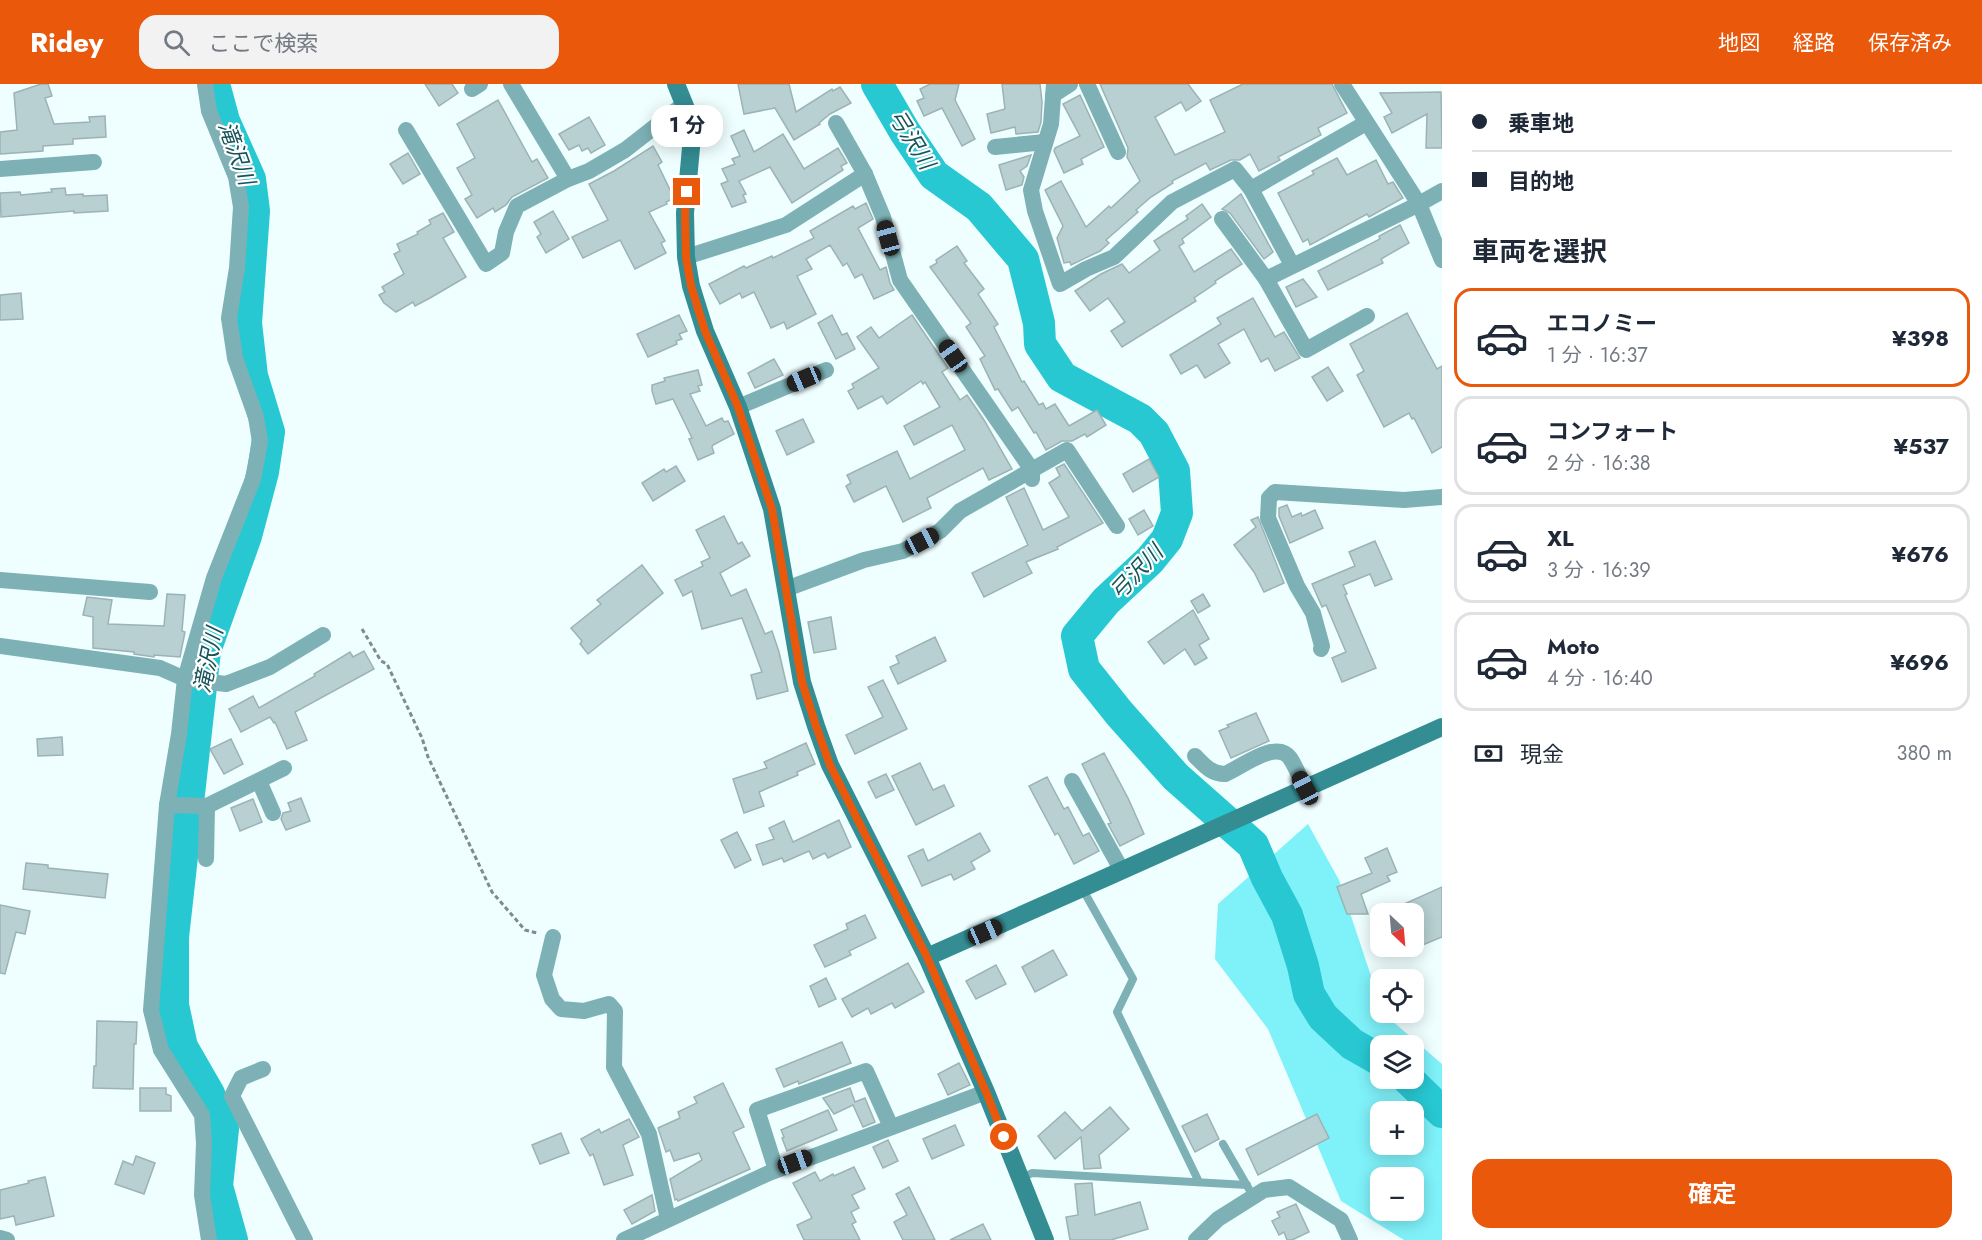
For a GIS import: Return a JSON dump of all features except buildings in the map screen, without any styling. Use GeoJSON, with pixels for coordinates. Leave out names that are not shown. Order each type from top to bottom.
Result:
{"type":"FeatureCollection","features":[{"type":"Feature","properties":{"kind":"street"},"geometry":{"type":"LineString","coordinates":[[205,84],[208,111],[236,177],[241,207],[237,268],[229,318],[235,358],[256,417],[260,442],[253,479],[214,578],[185,679],[179,734],[166,805],[151,1010],[161,1050],[202,1115],[204,1143],[202,1195],[209,1240]]}},
{"type":"Feature","properties":{"kind":"street"},"geometry":{"type":"LineString","coordinates":[[511,84],[568,179]]}},
{"type":"Feature","properties":{"kind":"street"},"geometry":{"type":"LineString","coordinates":[[676,84],[693,126],[685,213],[686,257],[691,286],[705,331],[738,407],[772,509],[802,682],[830,765],[927,957],[1022,1178],[1045,1240]]}},
{"type":"Feature","properties":{"kind":"street"},"geometry":{"type":"LineString","coordinates":[[1070,84],[1053,89],[1051,124],[1032,190],[1035,211],[1060,284],[1114,257],[1172,202],[1235,169],[1251,189],[1292,265]]}},
{"type":"Feature","properties":{"kind":"street"},"geometry":{"type":"LineString","coordinates":[[1087,84],[1118,152]]}},
{"type":"Feature","properties":{"kind":"street"},"geometry":{"type":"LineString","coordinates":[[1342,84],[1419,204],[1442,260]]}},
{"type":"Feature","properties":{"kind":"street"},"geometry":{"type":"LineString","coordinates":[[406,130],[486,264],[502,253],[506,232],[517,206],[568,179],[589,171],[625,150],[684,104]]}},
{"type":"Feature","properties":{"kind":"street"},"geometry":{"type":"LineString","coordinates":[[836,123],[865,174],[883,217],[900,279],[1032,474]]}},
{"type":"Feature","properties":{"kind":"street"},"geometry":{"type":"LineString","coordinates":[[1251,189],[1366,123]]}},
{"type":"Feature","properties":{"kind":"street"},"geometry":{"type":"LineString","coordinates":[[995,147],[1046,142]]}},
{"type":"Feature","properties":{"kind":"street"},"geometry":{"type":"LineString","coordinates":[[0,169],[94,162]]}},
{"type":"Feature","properties":{"kind":"street"},"geometry":{"type":"LineString","coordinates":[[686,257],[786,225],[865,174]]}},
{"type":"Feature","properties":{"kind":"street"},"geometry":{"type":"LineString","coordinates":[[1266,279],[1419,204],[1442,190]]}},
{"type":"Feature","properties":{"kind":"street"},"geometry":{"type":"LineString","coordinates":[[1222,219],[1266,279],[1306,350],[1367,316]]}},
{"type":"Feature","properties":{"kind":"street"},"geometry":{"type":"LineString","coordinates":[[738,407],[826,370]]}},
{"type":"Feature","properties":{"kind":"street"},"geometry":{"type":"LineString","coordinates":[[786,589],[864,560],[903,551],[940,531],[960,511],[1032,474],[1067,450],[1117,526]]}},
{"type":"Feature","properties":{"kind":"street"},"geometry":{"type":"LineString","coordinates":[[1321,649],[1313,613],[1297,586],[1268,518],[1269,498],[1275,492],[1404,500],[1442,497]]}},
{"type":"Feature","properties":{"kind":"street"},"geometry":{"type":"LineString","coordinates":[[0,580],[150,592]]}},
{"type":"Feature","properties":{"kind":"street"},"geometry":{"type":"LineString","coordinates":[[0,645],[160,668],[185,679],[226,684],[270,667],[323,635]]}},
{"type":"Feature","properties":{"kind":"street"},"geometry":{"type":"LineString","coordinates":[[927,957],[1442,727]]}},
{"type":"Feature","properties":{"kind":"street"},"geometry":{"type":"LineString","coordinates":[[1195,756],[1208,770],[1217,774],[1225,774],[1268,752],[1278,750],[1289,756],[1305,788]]}},
{"type":"Feature","properties":{"kind":"street"},"geometry":{"type":"LineString","coordinates":[[166,805],[207,806],[284,768]]}},
{"type":"Feature","properties":{"kind":"street"},"geometry":{"type":"LineString","coordinates":[[259,781],[273,813]]}},
{"type":"Feature","properties":{"kind":"street"},"geometry":{"type":"LineString","coordinates":[[1072,781],[1121,869]]}},
{"type":"Feature","properties":{"kind":"street"},"geometry":{"type":"LineString","coordinates":[[206,859],[207,806]]}},
{"type":"Feature","properties":{"kind":"street"},"geometry":{"type":"LineString","coordinates":[[553,937],[544,975],[552,999],[561,1009],[584,1011],[609,1004],[615,1011],[614,1067],[649,1134],[668,1219]]}},
{"type":"Feature","properties":{"kind":"street"},"geometry":{"type":"LineString","coordinates":[[263,1069],[241,1078],[232,1096],[305,1240]]}},
{"type":"Feature","properties":{"kind":"street"},"geometry":{"type":"LineString","coordinates":[[776,1170],[757,1110],[866,1071],[891,1127]]}},
{"type":"Feature","properties":{"kind":"street"},"geometry":{"type":"LineString","coordinates":[[631,1239],[668,1219],[776,1170],[986,1092]]}},
{"type":"Feature","properties":{"kind":"street"},"geometry":{"type":"LineString","coordinates":[[1196,1240],[1251,1191],[1289,1187],[1341,1220],[1350,1240]]}},
{"type":"Feature","properties":{"kind":"street"},"geometry":{"type":"LineString","coordinates":[[0,1238],[8,1240]]}},
{"type":"Feature","properties":{"kind":"lane"},"geometry":{"type":"LineString","coordinates":[[1082,888],[1133,980],[1117,1012],[1199,1182]]}},
{"type":"Feature","properties":{"kind":"lane"},"geometry":{"type":"LineString","coordinates":[[1223,1144],[1251,1191]]}},
{"type":"Feature","properties":{"kind":"lane"},"geometry":{"type":"LineString","coordinates":[[1022,1178],[1032,1173],[1199,1182],[1251,1191]]}},
{"type":"Feature","properties":{"kind":"path"},"geometry":{"type":"LineString","coordinates":[[362,629],[381,661],[387,664],[492,892],[525,930],[553,937]]}},
{"type":"Feature","properties":{"kind":"shaded area"},"geometry":{"type":"Polygon","coordinates":[[[1308,824],[1339,880],[1370,973],[1370,1023],[1395,1023],[1408,1035],[1370,1035],[1370,1089],[1424,1089],[1424,1048],[1442,1064],[1442,1240],[1404,1240],[1373,1221],[1424,1221],[1424,1167],[1370,1167],[1370,1219],[1341,1201],[1268,1029],[1215,959],[1218,904],[1308,824]]]}},
{"type":"Feature","properties":{"kind":"waterway","name":"滝沢川"},"geometry":{"type":"LineString","coordinates":[[214,84],[224,121],[250,179],[254,211],[246,323],[252,376],[269,432],[263,472],[246,536],[205,651],[173,937],[173,1005],[182,1047],[209,1094],[223,1129],[217,1186],[232,1240]]}},
{"type":"Feature","properties":{"kind":"waterway","name":"弓沢川"},"geometry":{"type":"LineString","coordinates":[[877,84],[934,175],[979,207],[1023,259],[1039,323],[1040,344],[1062,377],[1140,419],[1154,433],[1174,471],[1177,513],[1167,539],[1150,560],[1106,601],[1077,636],[1084,669],[1119,713],[1176,777],[1253,845],[1267,878],[1287,915],[1309,994],[1323,1017],[1352,1044],[1370,1054]]}},
{"type":"Feature","properties":{"kind":"waterway","name":"弓沢川"},"geometry":{"type":"LineString","coordinates":[[1418,1089],[1442,1112]]}},
{"type":"Feature","properties":{"kind":"route"},"geometry":{"type":"LineString","coordinates":[[687,192],[686,257],[691,286],[705,331],[738,407],[772,509],[802,682],[816,726],[830,765],[927,957],[1004,1137]]}}]}
